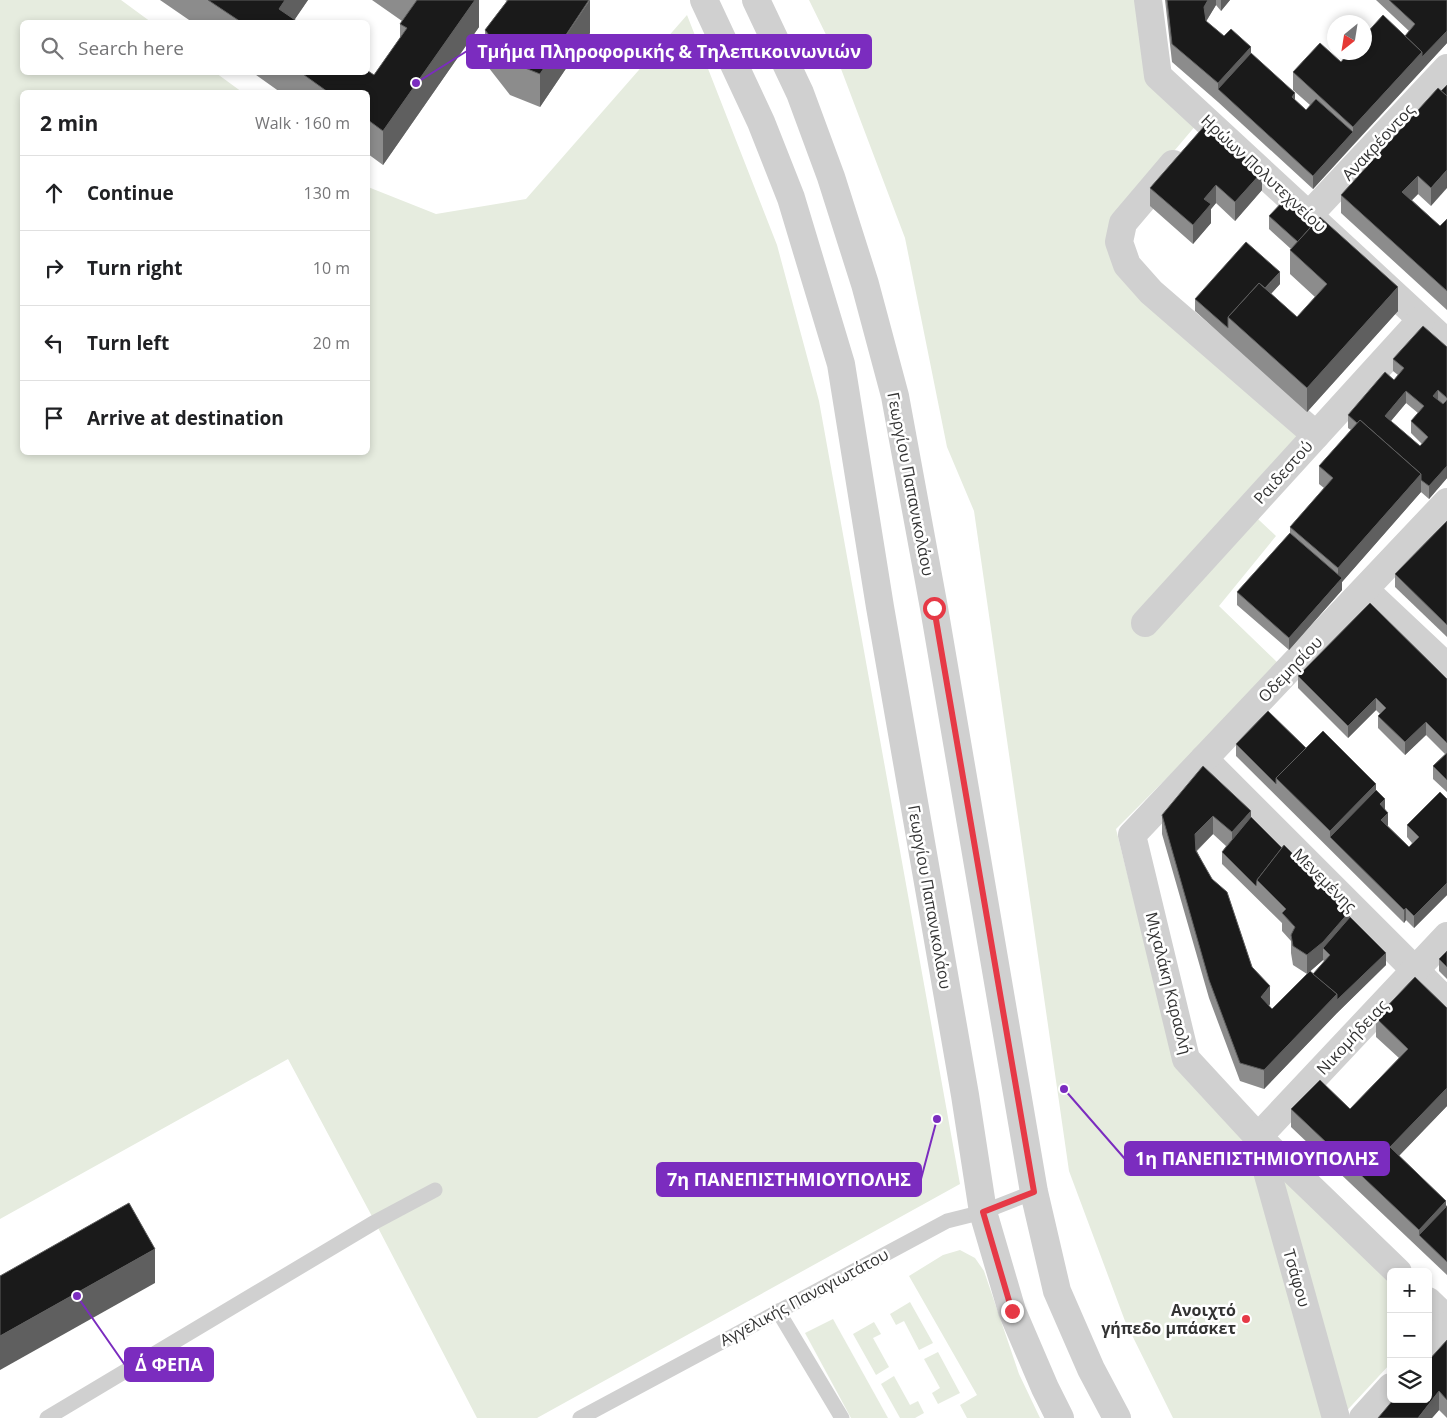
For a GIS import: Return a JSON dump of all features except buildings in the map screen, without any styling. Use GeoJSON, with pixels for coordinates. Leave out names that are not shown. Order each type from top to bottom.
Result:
{"type":"FeatureCollection","features":[{"type":"Feature","properties":{"kind":"street","name":"Γεωργίου Παπανικολάου"},"geometry":{"type":"LineString","coordinates":[[704,0],[761,122],[791,198],[841,364],[880,607],[965,1095],[983,1212],[1012,1311],[1060,1418]]}},
{"type":"Feature","properties":{"kind":"street","name":"Γεωργίου Παπανικολάου"},"geometry":{"type":"LineString","coordinates":[[756,0],[800,93],[832,177],[865,284],[895,396],[934,608],[1034,1192],[1057,1290],[1091,1369],[1117,1418]]}},
{"type":"Feature","properties":{"kind":"street","name":"Ηρώων Πολυτεχνείου"},"geometry":{"type":"LineString","coordinates":[[1148,0],[1158,76],[1447,343]]}},
{"type":"Feature","properties":{"kind":"street","name":"Ανακρέοντος"},"geometry":{"type":"LineString","coordinates":[[1309,215],[1447,68]]}},
{"type":"Feature","properties":{"kind":"street"},"geometry":{"type":"LineString","coordinates":[[1209,122],[1123,223],[1119,242],[1127,265],[1151,292],[1316,436]]}},
{"type":"Feature","properties":{"kind":"street","name":"Ραιδεστού"},"geometry":{"type":"LineString","coordinates":[[1145,624],[1421,320]]}},
{"type":"Feature","properties":{"kind":"street","name":"Οδεμησίου"},"geometry":{"type":"LineString","coordinates":[[1132,835],[1447,502]]}},
{"type":"Feature","properties":{"kind":"street"},"geometry":{"type":"LineString","coordinates":[[1365,590],[1447,667]]}},
{"type":"Feature","properties":{"kind":"street","name":"Μενεμένης"},"geometry":{"type":"LineString","coordinates":[[1204,759],[1447,1002]]}},
{"type":"Feature","properties":{"kind":"street","name":"Μιχαλάκη Καραολή"},"geometry":{"type":"LineString","coordinates":[[1132,835],[1186,1059],[1258,1137],[1394,1268]]}},
{"type":"Feature","properties":{"kind":"street","name":"Νικομήδειας"},"geometry":{"type":"LineString","coordinates":[[1258,1137],[1447,936]]}},
{"type":"Feature","properties":{"kind":"street","name":"Τσάφου"},"geometry":{"type":"LineString","coordinates":[[1258,1137],[1336,1418]]}},
{"type":"Feature","properties":{"kind":"street"},"geometry":{"type":"LineString","coordinates":[[1432,1305],[1447,1318]]}},
{"type":"Feature","properties":{"kind":"street"},"geometry":{"type":"LineString","coordinates":[[1432,1343],[1447,1326]]}},
{"type":"Feature","properties":{"kind":"street"},"geometry":{"type":"LineString","coordinates":[[1362,1418],[1387,1391]]}},
{"type":"Feature","properties":{"kind":"lane"},"geometry":{"type":"LineString","coordinates":[[47,1418],[375,1222],[435,1190]]}},
{"type":"Feature","properties":{"kind":"lane","name":"Αγγελικής Παναγιωτάτου"},"geometry":{"type":"LineString","coordinates":[[580,1418],[947,1220],[983,1212],[1034,1192]]}},
{"type":"Feature","properties":{"kind":"lane"},"geometry":{"type":"LineString","coordinates":[[778,1311],[842,1418]]}},
{"type":"Feature","properties":{"kind":"shaded area"},"geometry":{"type":"Polygon","coordinates":[[[0,0],[121,0],[148,20],[20,20],[20,75],[219,75],[239,90],[20,90],[20,455],[370,455],[370,188],[436,214],[526,199],[687,15],[777,245],[819,401],[960,1184],[537,1418],[477,1418],[288,1059],[0,1219],[0,0]]]}},
{"type":"Feature","properties":{"kind":"shaded area"},"geometry":{"type":"Polygon","coordinates":[[[809,0],[1137,0],[1197,124],[1124,210],[1112,237],[1301,433],[1242,504],[1276,536],[1219,606],[1280,665],[1116,829],[1175,1064],[1387,1277],[1387,1367],[1340,1418],[1173,1418],[1125,1321],[1069,1171],[974,511],[947,447],[905,238],[835,53],[809,0]]]}},
{"type":"Feature","properties":{"kind":"shaded area"},"geometry":{"type":"Polygon","coordinates":[[[960,1250],[975,1258],[984,1271],[1019,1374],[1040,1418],[967,1418],[960,1405],[977,1395],[909,1276],[943,1255],[960,1250]]]}},
{"type":"Feature","properties":{"kind":"shaded area"},"geometry":{"type":"Polygon","coordinates":[[[910,1302],[933,1343],[919,1350],[904,1321],[896,1325],[890,1314],[910,1302]]]}},
{"type":"Feature","properties":{"kind":"shaded area"},"geometry":{"type":"Polygon","coordinates":[[[833,1319],[888,1418],[851,1418],[805,1333],[833,1319]]]}},
{"type":"Feature","properties":{"kind":"shaded area"},"geometry":{"type":"Polygon","coordinates":[[[874,1322],[881,1334],[873,1338],[889,1367],[876,1375],[853,1334],[874,1322]]]}},
{"type":"Feature","properties":{"kind":"shaded area"},"geometry":{"type":"Polygon","coordinates":[[[938,1352],[960,1393],[938,1404],[932,1393],[940,1388],[924,1359],[938,1352]]]}},
{"type":"Feature","properties":{"kind":"shaded area"},"geometry":{"type":"Polygon","coordinates":[[[894,1376],[910,1405],[918,1401],[924,1413],[915,1418],[900,1418],[881,1384],[894,1376]]]}},
{"type":"Feature","properties":{"kind":"place","name":"Τμήμα Πληροφορικής & Τηλεπικοινωνιών"},"geometry":{"type":"Point","coordinates":[416,83]}},
{"type":"Feature","properties":{"kind":"place","name":"1η ΠΑΝΕΠΙΣΤΗΜΙΟΥΠΟΛΗΣ"},"geometry":{"type":"Point","coordinates":[1064,1089]}},
{"type":"Feature","properties":{"kind":"place","name":"7η ΠΑΝΕΠΙΣΤΗΜΙΟΥΠΟΛΗΣ"},"geometry":{"type":"Point","coordinates":[937,1119]}},
{"type":"Feature","properties":{"kind":"place","name":"Δ΄ ΦΕΠΑ"},"geometry":{"type":"Point","coordinates":[77,1296]}},
{"type":"Feature","properties":{"kind":"place","name":"Ανοιχτό γήπεδο μπάσκετ"},"geometry":{"type":"Point","coordinates":[1246,1319]}},
{"type":"Feature","properties":{"kind":"route"},"geometry":{"type":"LineString","coordinates":[[934,608],[1034,1192],[983,1212],[1012,1311]]}}]}
